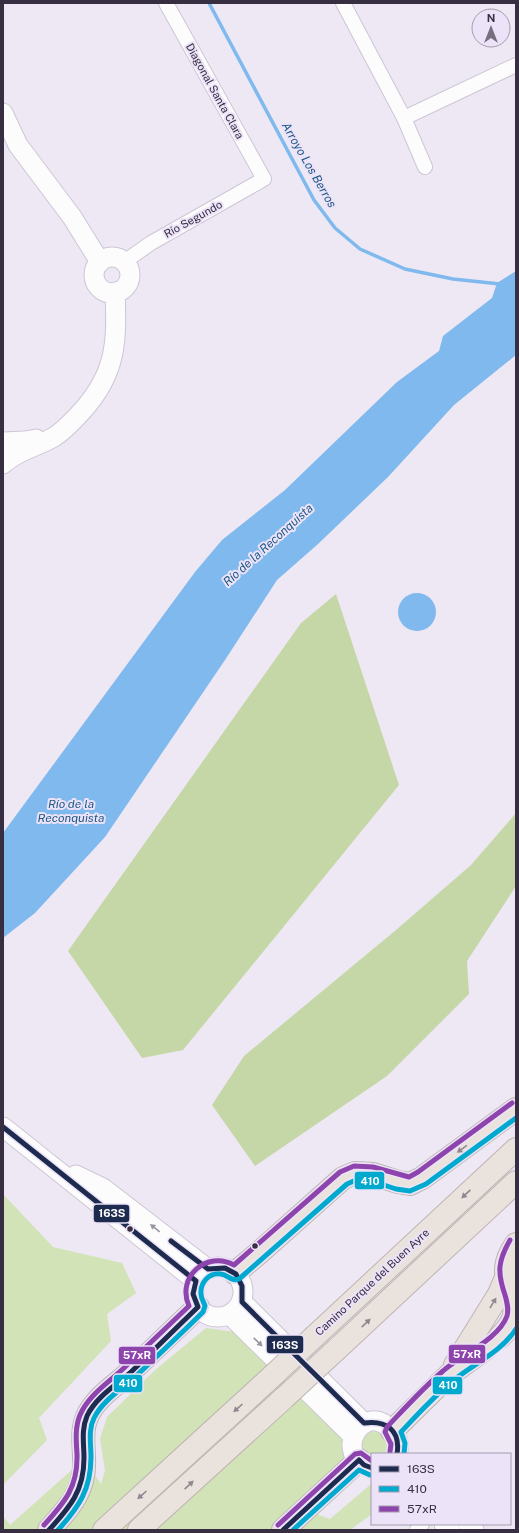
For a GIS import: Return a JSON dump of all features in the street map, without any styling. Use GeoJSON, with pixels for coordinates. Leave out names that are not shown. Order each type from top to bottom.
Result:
{"type":"FeatureCollection","features":[{"type":"Feature","properties":{"kind":"highway"},"geometry":{"type":"LineString","coordinates":[[235,1273],[343,1178],[355,1173],[373,1174],[398,1182],[410,1184],[422,1178],[516,1110]]}},
{"type":"Feature","properties":{"kind":"highway","name":"Camino Parque del Buen Ayre"},"geometry":{"type":"LineString","coordinates":[[104,1530],[267,1381],[516,1149]]}},
{"type":"Feature","properties":{"kind":"highway"},"geometry":{"type":"LineString","coordinates":[[139,1530],[338,1349],[516,1182]]}},
{"type":"Feature","properties":{"kind":"highway"},"geometry":{"type":"LineString","coordinates":[[392,1431],[449,1375],[493,1343],[509,1327],[515,1316],[516,1301],[507,1274],[507,1259],[516,1244]]}},
{"type":"Feature","properties":{"kind":"highway"},"geometry":{"type":"LineString","coordinates":[[449,1375],[499,1294],[507,1274]]}},
{"type":"Feature","properties":{"kind":"highway"},"geometry":{"type":"LineString","coordinates":[[49,1530],[69,1509],[82,1485],[84,1474],[82,1433],[87,1416],[97,1401],[128,1374],[198,1307]]}},
{"type":"Feature","properties":{"kind":"highway"},"geometry":{"type":"LineString","coordinates":[[283,1530],[365,1464]]}},
{"type":"Feature","properties":{"kind":"main road"},"geometry":{"type":"LineString","coordinates":[[3,113],[18,145],[72,217],[100,262]]}},
{"type":"Feature","properties":{"kind":"main road"},"geometry":{"type":"LineString","coordinates":[[107,258],[119,258],[124,262],[130,277],[125,287],[116,292],[103,291],[95,282],[94,270],[100,262],[107,258]]}},
{"type":"Feature","properties":{"kind":"main road"},"geometry":{"type":"LineString","coordinates":[[3,464],[14,455],[24,450],[39,446],[55,436],[79,415],[93,399],[104,380],[114,350],[116,292]]}},
{"type":"Feature","properties":{"kind":"main road"},"geometry":{"type":"LineString","coordinates":[[3,442],[25,441],[55,436]]}},
{"type":"Feature","properties":{"kind":"main road"},"geometry":{"type":"LineString","coordinates":[[3,1127],[202,1275]]}},
{"type":"Feature","properties":{"kind":"main road"},"geometry":{"type":"LineString","coordinates":[[218,1267],[227,1268],[235,1273],[241,1281],[244,1292],[236,1309],[221,1318],[212,1318],[204,1314],[194,1301],[192,1294],[193,1287],[202,1275],[218,1267]]}},
{"type":"Feature","properties":{"kind":"main road"},"geometry":{"type":"LineString","coordinates":[[236,1309],[359,1429]]}},
{"type":"Feature","properties":{"kind":"main road"},"geometry":{"type":"LineString","coordinates":[[365,1464],[354,1455],[352,1442],[359,1429],[372,1421],[387,1425],[392,1431],[398,1441],[398,1453]]}},
{"type":"Feature","properties":{"kind":"street","name":"Diagonal Santa Clara"},"geometry":{"type":"LineString","coordinates":[[166,3],[264,179]]}},
{"type":"Feature","properties":{"kind":"street"},"geometry":{"type":"LineString","coordinates":[[343,3],[404,118],[426,167]]}},
{"type":"Feature","properties":{"kind":"street"},"geometry":{"type":"LineString","coordinates":[[404,118],[516,65]]}},
{"type":"Feature","properties":{"kind":"street","name":"Río Segundo"},"geometry":{"type":"LineString","coordinates":[[124,262],[150,243],[264,179]]}},
{"type":"Feature","properties":{"kind":"green space"},"geometry":{"type":"Polygon","coordinates":[[[336,594],[399,785],[183,1050],[142,1058],[68,951],[301,623],[336,594]]]}},
{"type":"Feature","properties":{"kind":"green space"},"geometry":{"type":"Polygon","coordinates":[[[516,813],[516,886],[467,961],[469,994],[387,1076],[255,1166],[212,1105],[244,1056],[396,930],[471,865],[516,813]]]}},
{"type":"Feature","properties":{"kind":"green space"},"geometry":{"type":"Polygon","coordinates":[[[3,1194],[53,1247],[122,1263],[136,1293],[107,1314],[111,1341],[39,1418],[47,1440],[3,1485],[3,1194]]]}},
{"type":"Feature","properties":{"kind":"green space"},"geometry":{"type":"Polygon","coordinates":[[[206,1328],[235,1332],[345,1437],[346,1451],[340,1471],[307,1501],[319,1515],[330,1519],[370,1485],[371,1515],[350,1530],[3,1530],[3,1516],[10,1525],[84,1459],[101,1484],[105,1471],[100,1439],[107,1417],[155,1370],[206,1328]]]}},
{"type":"Feature","properties":{"kind":"green space"},"geometry":{"type":"Polygon","coordinates":[[[370,1432],[378,1432],[385,1437],[388,1443],[386,1453],[371,1453],[371,1458],[362,1452],[364,1438],[370,1432]]]}},
{"type":"Feature","properties":{"kind":"water","name":"Río de la Reconquista"},"geometry":{"type":"Polygon","coordinates":[[[516,271],[516,355],[454,405],[388,477],[318,544],[277,580],[225,660],[105,837],[35,913],[3,938],[3,833],[195,572],[222,540],[285,490],[397,382],[439,351],[443,336],[492,298],[497,283],[516,271]]]}},
{"type":"Feature","properties":{"kind":"water"},"geometry":{"type":"Polygon","coordinates":[[[417,593],[430,599],[436,612],[430,625],[417,631],[404,625],[398,612],[404,599],[417,593]]]}},
{"type":"Feature","properties":{"kind":"waterway","name":"Arroyo Los Berros"},"geometry":{"type":"LineString","coordinates":[[209,3],[314,200],[335,228],[360,249],[405,269],[453,279],[500,284]]}},
{"type":"Feature","properties":{"kind":"transit line","name":"57xR"},"geometry":{"type":"LineString","coordinates":[[44,1525],[64,1501],[73,1485],[77,1466],[77,1424],[84,1408],[94,1394],[120,1372],[189,1306],[186,1295],[187,1285],[190,1276],[196,1269],[204,1264],[214,1261],[224,1261],[234,1265],[340,1172],[354,1166],[373,1167],[409,1177],[512,1103]]}},
{"type":"Feature","properties":{"kind":"transit line","name":"410"},"geometry":{"type":"LineString","coordinates":[[58,1530],[78,1505],[89,1479],[91,1457],[90,1437],[94,1418],[107,1401],[135,1377],[203,1312],[205,1306],[201,1297],[201,1290],[206,1279],[217,1274],[221,1274],[234,1280],[239,1279],[347,1184],[356,1180],[372,1181],[396,1189],[410,1191],[426,1184],[516,1118]]}},
{"type":"Feature","properties":{"kind":"transit line","name":"163S"},"geometry":{"type":"LineString","coordinates":[[3,1127],[196,1281],[193,1294],[198,1307],[130,1373],[101,1397],[91,1409],[84,1426],[83,1470],[78,1489],[69,1506],[49,1530]]}},
{"type":"Feature","properties":{"kind":"transit line","name":"57xR"},"geometry":{"type":"LineString","coordinates":[[390,1452],[391,1444],[385,1432],[387,1427],[414,1398],[436,1378],[451,1365],[488,1339],[503,1324],[508,1313],[508,1308],[501,1280],[500,1267],[503,1254],[510,1240]]}},
{"type":"Feature","properties":{"kind":"transit line","name":"163S"},"geometry":{"type":"LineString","coordinates":[[171,1241],[208,1269],[225,1268],[236,1274],[242,1286],[242,1302],[364,1423],[379,1423],[390,1428],[397,1439],[397,1453]]}},
{"type":"Feature","properties":{"kind":"transit line","name":"410"},"geometry":{"type":"LineString","coordinates":[[404,1453],[405,1443],[401,1432],[440,1392],[462,1374],[495,1351],[516,1329]]}},
{"type":"Feature","properties":{"kind":"transit line","name":"57xR"},"geometry":{"type":"LineString","coordinates":[[278,1525],[355,1454],[361,1453],[371,1460]]}},
{"type":"Feature","properties":{"kind":"transit line","name":"163S"},"geometry":{"type":"LineString","coordinates":[[283,1530],[359,1460],[364,1465],[371,1468]]}},
{"type":"Feature","properties":{"kind":"transit line","name":"410"},"geometry":{"type":"LineString","coordinates":[[293,1530],[359,1470],[370,1475]]}}]}
